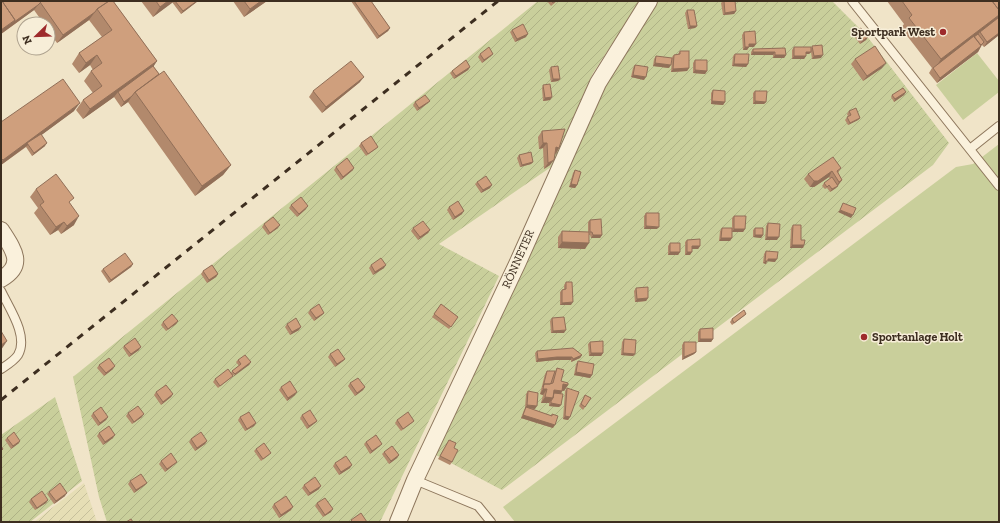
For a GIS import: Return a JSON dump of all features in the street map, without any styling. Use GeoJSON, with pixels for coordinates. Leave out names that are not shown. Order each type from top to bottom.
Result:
{"type":"FeatureCollection","features":[{"type":"Feature","properties":{"kind":"street","name":"RÖNNETER"},"geometry":{"type":"LineString","coordinates":[[398,522],[415,480],[514,269],[598,83],[649,1]]}},
{"type":"Feature","properties":{"kind":"street"},"geometry":{"type":"LineString","coordinates":[[1,230],[12,249],[16,262],[12,273],[1,279]]}},
{"type":"Feature","properties":{"kind":"lane"},"geometry":{"type":"LineString","coordinates":[[852,1],[999,186]]}},
{"type":"Feature","properties":{"kind":"lane"},"geometry":{"type":"LineString","coordinates":[[970,149],[999,126]]}},
{"type":"Feature","properties":{"kind":"lane"},"geometry":{"type":"LineString","coordinates":[[1,291],[18,328],[21,342],[17,355],[1,369]]}},
{"type":"Feature","properties":{"kind":"lane"},"geometry":{"type":"LineString","coordinates":[[415,480],[478,506],[491,522]]}},
{"type":"Feature","properties":{"kind":"shaded area"},"geometry":{"type":"Polygon","coordinates":[[[84,483],[97,522],[34,522],[84,483]]]}},
{"type":"Feature","properties":{"kind":"green space"},"geometry":{"type":"Polygon","coordinates":[[[538,1],[640,1],[593,73],[551,167],[439,244],[499,276],[380,522],[107,522],[99,497],[73,377],[538,1]]]}},
{"type":"Feature","properties":{"kind":"green space"},"geometry":{"type":"Polygon","coordinates":[[[657,1],[832,1],[866,35],[949,143],[933,165],[502,490],[432,453],[618,61],[657,1]]]}},
{"type":"Feature","properties":{"kind":"green space"},"geometry":{"type":"Polygon","coordinates":[[[977,53],[999,81],[999,92],[963,120],[936,85],[977,53]]]}},
{"type":"Feature","properties":{"kind":"green space","name":"Sportanlage Holt"},"geometry":{"type":"Polygon","coordinates":[[[999,144],[999,522],[515,522],[503,507],[956,167],[973,164],[999,144]]]}},
{"type":"Feature","properties":{"kind":"green space"},"geometry":{"type":"Polygon","coordinates":[[[55,397],[82,481],[30,522],[1,522],[1,435],[55,397]]]}},
{"type":"Feature","properties":{"kind":"building"},"geometry":{"type":"Polygon","coordinates":[[[1,1],[15,20],[1,30],[1,1]]]}},
{"type":"Feature","properties":{"kind":"building"},"geometry":{"type":"Polygon","coordinates":[[[2,1],[42,1],[22,16],[16,16],[16,21],[14,22],[15,20],[2,1]]]}},
{"type":"Feature","properties":{"kind":"building"},"geometry":{"type":"Polygon","coordinates":[[[109,1],[63,35],[56,25],[56,16],[50,16],[40,2],[109,1]]]}},
{"type":"Feature","properties":{"kind":"building"},"geometry":{"type":"Polygon","coordinates":[[[109,1],[113,1],[157,61],[90,109],[83,100],[102,86],[91,71],[102,63],[97,55],[86,63],[79,53],[112,30],[97,9],[109,1]]]}},
{"type":"Feature","properties":{"kind":"building"},"geometry":{"type":"Polygon","coordinates":[[[156,1],[168,1],[160,7],[156,1]]]}},
{"type":"Feature","properties":{"kind":"building"},"geometry":{"type":"Polygon","coordinates":[[[175,1],[197,1],[183,11],[175,1]]]}},
{"type":"Feature","properties":{"kind":"building"},"geometry":{"type":"Polygon","coordinates":[[[244,1],[261,1],[250,9],[244,1]]]}},
{"type":"Feature","properties":{"kind":"building"},"geometry":{"type":"Polygon","coordinates":[[[354,1],[371,1],[390,28],[379,36],[354,1]]]}},
{"type":"Feature","properties":{"kind":"building"},"geometry":{"type":"Polygon","coordinates":[[[724,1],[735,1],[736,11],[725,13],[724,1]]]}},
{"type":"Feature","properties":{"kind":"building","name":"Sportpark West"},"geometry":{"type":"Polygon","coordinates":[[[902,1],[992,1],[999,10],[999,15],[941,59],[909,18],[912,15],[902,1]]]}},
{"type":"Feature","properties":{"kind":"building"},"geometry":{"type":"Polygon","coordinates":[[[992,1],[999,1],[999,10],[992,1]]]}},
{"type":"Feature","properties":{"kind":"building"},"geometry":{"type":"Polygon","coordinates":[[[687,10],[694,10],[697,26],[690,26],[687,10]]]}},
{"type":"Feature","properties":{"kind":"building"},"geometry":{"type":"Polygon","coordinates":[[[999,16],[999,33],[987,42],[980,32],[999,16]]]}},
{"type":"Feature","properties":{"kind":"building"},"geometry":{"type":"Polygon","coordinates":[[[523,24],[528,34],[517,39],[512,30],[523,24]]]}},
{"type":"Feature","properties":{"kind":"building"},"geometry":{"type":"Polygon","coordinates":[[[861,28],[868,37],[862,41],[855,32],[861,28]]]}},
{"type":"Feature","properties":{"kind":"building"},"geometry":{"type":"Polygon","coordinates":[[[755,31],[756,44],[749,44],[749,47],[745,47],[744,32],[755,31]]]}},
{"type":"Feature","properties":{"kind":"building"},"geometry":{"type":"Polygon","coordinates":[[[978,34],[984,42],[981,45],[974,37],[978,34]]]}},
{"type":"Feature","properties":{"kind":"building"},"geometry":{"type":"Polygon","coordinates":[[[974,36],[981,46],[940,78],[933,68],[974,36]]]}},
{"type":"Feature","properties":{"kind":"building"},"geometry":{"type":"Polygon","coordinates":[[[822,45],[823,55],[814,56],[812,46],[822,45]]]}},
{"type":"Feature","properties":{"kind":"building"},"geometry":{"type":"Polygon","coordinates":[[[875,46],[886,63],[867,76],[855,59],[875,46]]]}},
{"type":"Feature","properties":{"kind":"building"},"geometry":{"type":"Polygon","coordinates":[[[489,47],[493,54],[484,60],[480,54],[489,47]]]}},
{"type":"Feature","properties":{"kind":"building"},"geometry":{"type":"Polygon","coordinates":[[[794,47],[811,47],[811,52],[806,52],[806,56],[794,56],[794,47]]]}},
{"type":"Feature","properties":{"kind":"building"},"geometry":{"type":"Polygon","coordinates":[[[785,48],[786,55],[775,55],[775,52],[753,52],[753,49],[785,48]]]}},
{"type":"Feature","properties":{"kind":"building"},"geometry":{"type":"Polygon","coordinates":[[[680,51],[689,51],[689,68],[673,69],[674,55],[680,54],[680,51]]]}},
{"type":"Feature","properties":{"kind":"building"},"geometry":{"type":"Polygon","coordinates":[[[735,54],[749,54],[748,64],[734,64],[735,54]]]}},
{"type":"Feature","properties":{"kind":"building"},"geometry":{"type":"Polygon","coordinates":[[[656,56],[672,58],[671,65],[655,63],[656,56]]]}},
{"type":"Feature","properties":{"kind":"building"},"geometry":{"type":"Polygon","coordinates":[[[466,60],[470,67],[456,76],[452,71],[466,60]]]}},
{"type":"Feature","properties":{"kind":"building"},"geometry":{"type":"Polygon","coordinates":[[[695,60],[707,60],[707,71],[695,70],[695,60]]]}},
{"type":"Feature","properties":{"kind":"building"},"geometry":{"type":"Polygon","coordinates":[[[351,61],[364,77],[326,107],[313,91],[351,61]]]}},
{"type":"Feature","properties":{"kind":"building"},"geometry":{"type":"Polygon","coordinates":[[[635,65],[648,67],[646,77],[633,75],[635,65]]]}},
{"type":"Feature","properties":{"kind":"building"},"geometry":{"type":"Polygon","coordinates":[[[153,66],[159,74],[124,102],[118,92],[153,66]]]}},
{"type":"Feature","properties":{"kind":"building"},"geometry":{"type":"Polygon","coordinates":[[[558,66],[560,79],[553,79],[551,67],[558,66]]]}},
{"type":"Feature","properties":{"kind":"building"},"geometry":{"type":"Polygon","coordinates":[[[164,71],[231,165],[202,186],[135,92],[164,71]]]}},
{"type":"Feature","properties":{"kind":"building"},"geometry":{"type":"Polygon","coordinates":[[[63,79],[80,103],[3,160],[1,158],[1,122],[63,79]]]}},
{"type":"Feature","properties":{"kind":"building"},"geometry":{"type":"Polygon","coordinates":[[[550,84],[552,97],[545,98],[543,85],[550,84]]]}},
{"type":"Feature","properties":{"kind":"building"},"geometry":{"type":"Polygon","coordinates":[[[903,88],[906,92],[895,99],[892,95],[903,88]]]}},
{"type":"Feature","properties":{"kind":"building"},"geometry":{"type":"Polygon","coordinates":[[[713,90],[725,91],[725,102],[712,101],[713,90]]]}},
{"type":"Feature","properties":{"kind":"building"},"geometry":{"type":"Polygon","coordinates":[[[755,91],[767,91],[766,102],[755,101],[755,91]]]}},
{"type":"Feature","properties":{"kind":"building"},"geometry":{"type":"Polygon","coordinates":[[[425,95],[430,101],[419,108],[415,102],[425,95]]]}},
{"type":"Feature","properties":{"kind":"building"},"geometry":{"type":"Polygon","coordinates":[[[856,108],[860,118],[850,123],[847,117],[851,115],[849,111],[856,108]]]}},
{"type":"Feature","properties":{"kind":"building"},"geometry":{"type":"Polygon","coordinates":[[[565,129],[559,148],[556,147],[554,160],[548,163],[547,143],[543,143],[542,131],[565,129]]]}},
{"type":"Feature","properties":{"kind":"building"},"geometry":{"type":"Polygon","coordinates":[[[41,134],[47,143],[34,153],[27,143],[41,134]]]}},
{"type":"Feature","properties":{"kind":"building"},"geometry":{"type":"Polygon","coordinates":[[[371,136],[378,147],[368,154],[361,143],[371,136]]]}},
{"type":"Feature","properties":{"kind":"building"},"geometry":{"type":"Polygon","coordinates":[[[531,152],[533,162],[522,165],[519,155],[531,152]]]}},
{"type":"Feature","properties":{"kind":"building"},"geometry":{"type":"Polygon","coordinates":[[[833,157],[841,168],[837,171],[842,180],[839,182],[832,171],[818,181],[814,181],[808,174],[833,157]]]}},
{"type":"Feature","properties":{"kind":"building"},"geometry":{"type":"Polygon","coordinates":[[[347,158],[354,168],[343,177],[336,167],[347,158]]]}},
{"type":"Feature","properties":{"kind":"building"},"geometry":{"type":"Polygon","coordinates":[[[575,170],[581,172],[577,185],[571,184],[575,170]]]}},
{"type":"Feature","properties":{"kind":"building"},"geometry":{"type":"Polygon","coordinates":[[[56,174],[74,198],[69,202],[79,216],[67,226],[64,222],[56,227],[40,205],[44,202],[36,189],[56,174]]]}},
{"type":"Feature","properties":{"kind":"building"},"geometry":{"type":"Polygon","coordinates":[[[486,176],[492,185],[483,190],[477,182],[486,176]]]}},
{"type":"Feature","properties":{"kind":"building"},"geometry":{"type":"Polygon","coordinates":[[[832,177],[838,186],[832,189],[829,185],[827,187],[824,183],[832,177]]]}},
{"type":"Feature","properties":{"kind":"building"},"geometry":{"type":"Polygon","coordinates":[[[301,197],[308,206],[299,214],[291,205],[301,197]]]}},
{"type":"Feature","properties":{"kind":"building"},"geometry":{"type":"Polygon","coordinates":[[[458,201],[464,211],[455,217],[449,207],[458,201]]]}},
{"type":"Feature","properties":{"kind":"building"},"geometry":{"type":"Polygon","coordinates":[[[843,203],[856,208],[853,215],[840,210],[843,203]]]}},
{"type":"Feature","properties":{"kind":"building"},"geometry":{"type":"Polygon","coordinates":[[[646,213],[659,213],[659,227],[646,226],[646,213]]]}},
{"type":"Feature","properties":{"kind":"building"},"geometry":{"type":"Polygon","coordinates":[[[734,216],[746,216],[745,229],[734,229],[734,216]]]}},
{"type":"Feature","properties":{"kind":"building"},"geometry":{"type":"Polygon","coordinates":[[[273,217],[280,225],[270,233],[264,224],[273,217]]]}},
{"type":"Feature","properties":{"kind":"building"},"geometry":{"type":"Polygon","coordinates":[[[601,219],[602,235],[593,235],[592,232],[590,232],[590,220],[601,219]]]}},
{"type":"Feature","properties":{"kind":"building"},"geometry":{"type":"Polygon","coordinates":[[[423,221],[430,230],[420,237],[413,228],[423,221]]]}},
{"type":"Feature","properties":{"kind":"building"},"geometry":{"type":"Polygon","coordinates":[[[768,223],[780,224],[779,237],[767,237],[768,223]]]}},
{"type":"Feature","properties":{"kind":"building"},"geometry":{"type":"Polygon","coordinates":[[[793,225],[801,225],[801,240],[805,240],[804,245],[792,245],[793,225]]]}},
{"type":"Feature","properties":{"kind":"building"},"geometry":{"type":"Polygon","coordinates":[[[722,228],[732,228],[732,238],[721,238],[722,228]]]}},
{"type":"Feature","properties":{"kind":"building"},"geometry":{"type":"Polygon","coordinates":[[[755,228],[763,228],[763,235],[755,235],[755,228]]]}},
{"type":"Feature","properties":{"kind":"building"},"geometry":{"type":"Polygon","coordinates":[[[562,231],[589,232],[589,243],[562,242],[562,231]]]}},
{"type":"Feature","properties":{"kind":"building"},"geometry":{"type":"Polygon","coordinates":[[[700,239],[700,246],[692,246],[692,252],[687,252],[687,240],[700,239]]]}},
{"type":"Feature","properties":{"kind":"building"},"geometry":{"type":"Polygon","coordinates":[[[670,243],[680,243],[680,252],[670,252],[670,243]]]}},
{"type":"Feature","properties":{"kind":"building"},"geometry":{"type":"Polygon","coordinates":[[[766,251],[778,252],[777,259],[768,259],[768,261],[765,261],[766,251]]]}},
{"type":"Feature","properties":{"kind":"building"},"geometry":{"type":"Polygon","coordinates":[[[125,253],[133,264],[111,280],[103,269],[125,253]]]}},
{"type":"Feature","properties":{"kind":"building"},"geometry":{"type":"Polygon","coordinates":[[[381,258],[386,265],[375,272],[371,265],[381,258]]]}},
{"type":"Feature","properties":{"kind":"building"},"geometry":{"type":"Polygon","coordinates":[[[212,265],[218,274],[209,280],[203,271],[212,265]]]}},
{"type":"Feature","properties":{"kind":"building"},"geometry":{"type":"Polygon","coordinates":[[[566,282],[572,282],[573,302],[562,303],[562,290],[566,289],[566,282]]]}},
{"type":"Feature","properties":{"kind":"building"},"geometry":{"type":"Polygon","coordinates":[[[648,287],[648,298],[637,299],[636,288],[648,287]]]}},
{"type":"Feature","properties":{"kind":"building"},"geometry":{"type":"Polygon","coordinates":[[[319,304],[324,313],[316,318],[310,310],[319,304]]]}},
{"type":"Feature","properties":{"kind":"building"},"geometry":{"type":"Polygon","coordinates":[[[441,304],[458,317],[451,327],[434,314],[441,304]]]}},
{"type":"Feature","properties":{"kind":"building"},"geometry":{"type":"Polygon","coordinates":[[[744,310],[746,314],[734,323],[732,319],[744,310]]]}},
{"type":"Feature","properties":{"kind":"building"},"geometry":{"type":"Polygon","coordinates":[[[172,314],[178,321],[168,329],[163,322],[172,314]]]}},
{"type":"Feature","properties":{"kind":"building"},"geometry":{"type":"Polygon","coordinates":[[[564,317],[566,330],[553,331],[552,318],[564,317]]]}},
{"type":"Feature","properties":{"kind":"building"},"geometry":{"type":"Polygon","coordinates":[[[296,318],[301,327],[292,332],[287,324],[296,318]]]}},
{"type":"Feature","properties":{"kind":"building"},"geometry":{"type":"Polygon","coordinates":[[[713,328],[713,339],[700,339],[700,329],[713,328]]]}},
{"type":"Feature","properties":{"kind":"building"},"geometry":{"type":"Polygon","coordinates":[[[1,331],[7,341],[1,345],[1,331]]]}},
{"type":"Feature","properties":{"kind":"building"},"geometry":{"type":"Polygon","coordinates":[[[135,338],[141,347],[131,354],[124,346],[135,338]]]}},
{"type":"Feature","properties":{"kind":"building"},"geometry":{"type":"Polygon","coordinates":[[[624,339],[636,340],[635,354],[623,353],[624,339]]]}},
{"type":"Feature","properties":{"kind":"building"},"geometry":{"type":"Polygon","coordinates":[[[603,341],[603,353],[591,353],[590,342],[603,341]]]}},
{"type":"Feature","properties":{"kind":"building"},"geometry":{"type":"Polygon","coordinates":[[[684,342],[696,342],[696,352],[684,357],[684,342]]]}},
{"type":"Feature","properties":{"kind":"building"},"geometry":{"type":"Polygon","coordinates":[[[573,348],[582,355],[573,359],[572,357],[557,357],[538,359],[537,351],[573,348]]]}},
{"type":"Feature","properties":{"kind":"building"},"geometry":{"type":"Polygon","coordinates":[[[338,349],[345,359],[337,364],[330,354],[338,349]]]}},
{"type":"Feature","properties":{"kind":"building"},"geometry":{"type":"Polygon","coordinates":[[[245,355],[251,362],[235,374],[232,371],[241,364],[238,360],[245,355]]]}},
{"type":"Feature","properties":{"kind":"building"},"geometry":{"type":"Polygon","coordinates":[[[109,358],[115,366],[106,373],[99,365],[109,358]]]}},
{"type":"Feature","properties":{"kind":"building"},"geometry":{"type":"Polygon","coordinates":[[[578,361],[594,364],[592,375],[576,372],[578,361]]]}},
{"type":"Feature","properties":{"kind":"building"},"geometry":{"type":"Polygon","coordinates":[[[557,368],[564,370],[561,381],[568,383],[568,385],[563,384],[562,391],[554,390],[553,398],[545,397],[547,389],[543,389],[544,384],[553,383],[557,368]]]}},
{"type":"Feature","properties":{"kind":"building"},"geometry":{"type":"Polygon","coordinates":[[[228,369],[233,376],[220,386],[215,379],[228,369]]]}},
{"type":"Feature","properties":{"kind":"building"},"geometry":{"type":"Polygon","coordinates":[[[547,371],[555,371],[551,383],[544,384],[543,387],[547,371]]]}},
{"type":"Feature","properties":{"kind":"building"},"geometry":{"type":"Polygon","coordinates":[[[358,378],[365,387],[357,393],[350,383],[358,378]]]}},
{"type":"Feature","properties":{"kind":"building"},"geometry":{"type":"Polygon","coordinates":[[[290,381],[297,392],[288,398],[281,387],[290,381]]]}},
{"type":"Feature","properties":{"kind":"building"},"geometry":{"type":"Polygon","coordinates":[[[166,385],[173,394],[163,402],[156,392],[166,385]]]}},
{"type":"Feature","properties":{"kind":"building"},"geometry":{"type":"Polygon","coordinates":[[[567,388],[579,392],[570,417],[565,416],[567,388]]]}},
{"type":"Feature","properties":{"kind":"building"},"geometry":{"type":"Polygon","coordinates":[[[528,391],[538,393],[537,406],[527,405],[528,391]]]}},
{"type":"Feature","properties":{"kind":"building"},"geometry":{"type":"Polygon","coordinates":[[[554,393],[563,394],[561,405],[551,403],[554,393]]]}},
{"type":"Feature","properties":{"kind":"building"},"geometry":{"type":"Polygon","coordinates":[[[585,395],[591,398],[585,407],[581,404],[585,395]]]}},
{"type":"Feature","properties":{"kind":"building"},"geometry":{"type":"Polygon","coordinates":[[[138,406],[144,414],[134,422],[128,413],[138,406]]]}},
{"type":"Feature","properties":{"kind":"building"},"geometry":{"type":"Polygon","coordinates":[[[101,407],[108,417],[100,423],[93,413],[101,407]]]}},
{"type":"Feature","properties":{"kind":"building"},"geometry":{"type":"Polygon","coordinates":[[[526,407],[552,416],[552,414],[558,416],[555,425],[523,415],[526,407]]]}},
{"type":"Feature","properties":{"kind":"building"},"geometry":{"type":"Polygon","coordinates":[[[310,410],[317,421],[309,426],[302,415],[310,410]]]}},
{"type":"Feature","properties":{"kind":"building"},"geometry":{"type":"Polygon","coordinates":[[[249,412],[256,423],[247,429],[240,417],[249,412]]]}},
{"type":"Feature","properties":{"kind":"building"},"geometry":{"type":"Polygon","coordinates":[[[408,412],[414,421],[403,429],[397,420],[408,412]]]}},
{"type":"Feature","properties":{"kind":"building"},"geometry":{"type":"Polygon","coordinates":[[[109,426],[115,435],[105,442],[99,433],[109,426]]]}},
{"type":"Feature","properties":{"kind":"building"},"geometry":{"type":"Polygon","coordinates":[[[14,432],[20,441],[13,446],[7,438],[14,432]]]}},
{"type":"Feature","properties":{"kind":"building"},"geometry":{"type":"Polygon","coordinates":[[[201,432],[207,441],[197,448],[191,439],[201,432]]]}},
{"type":"Feature","properties":{"kind":"building"},"geometry":{"type":"Polygon","coordinates":[[[376,435],[382,444],[372,451],[366,442],[376,435]]]}},
{"type":"Feature","properties":{"kind":"building"},"geometry":{"type":"Polygon","coordinates":[[[449,440],[456,443],[454,448],[458,450],[452,462],[440,456],[449,440]]]}},
{"type":"Feature","properties":{"kind":"building"},"geometry":{"type":"Polygon","coordinates":[[[264,443],[271,453],[263,459],[256,449],[264,443]]]}},
{"type":"Feature","properties":{"kind":"building"},"geometry":{"type":"Polygon","coordinates":[[[392,446],[399,455],[391,461],[384,452],[392,446]]]}},
{"type":"Feature","properties":{"kind":"building"},"geometry":{"type":"Polygon","coordinates":[[[171,453],[177,462],[167,469],[161,461],[171,453]]]}},
{"type":"Feature","properties":{"kind":"building"},"geometry":{"type":"Polygon","coordinates":[[[346,456],[352,465],[341,472],[335,463],[346,456]]]}},
{"type":"Feature","properties":{"kind":"building"},"geometry":{"type":"Polygon","coordinates":[[[141,474],[147,483],[136,490],[130,481],[141,474]]]}},
{"type":"Feature","properties":{"kind":"building"},"geometry":{"type":"Polygon","coordinates":[[[315,477],[321,486],[310,493],[304,485],[315,477]]]}},
{"type":"Feature","properties":{"kind":"building"},"geometry":{"type":"Polygon","coordinates":[[[60,483],[67,493],[56,501],[49,492],[60,483]]]}},
{"type":"Feature","properties":{"kind":"building"},"geometry":{"type":"Polygon","coordinates":[[[42,491],[48,500],[37,508],[31,499],[42,491]]]}},
{"type":"Feature","properties":{"kind":"building"},"geometry":{"type":"Polygon","coordinates":[[[286,496],[293,507],[281,515],[274,504],[286,496]]]}},
{"type":"Feature","properties":{"kind":"building"},"geometry":{"type":"Polygon","coordinates":[[[325,498],[333,509],[325,515],[317,503],[325,498]]]}},
{"type":"Feature","properties":{"kind":"building"},"geometry":{"type":"Polygon","coordinates":[[[361,513],[367,522],[353,522],[351,520],[361,513]]]}},
{"type":"Feature","properties":{"kind":"building"},"geometry":{"type":"Polygon","coordinates":[[[131,519],[133,522],[126,522],[131,519]]]}},
{"type":"Feature","properties":{"kind":"railway"},"geometry":{"type":"LineString","coordinates":[[1,400],[498,1]]}},
{"type":"Feature","properties":{"kind":"place","name":"Sportpark West"},"geometry":{"type":"Point","coordinates":[943,32]}},
{"type":"Feature","properties":{"kind":"place","name":"Sportanlage Holt"},"geometry":{"type":"Point","coordinates":[864,337]}}]}
